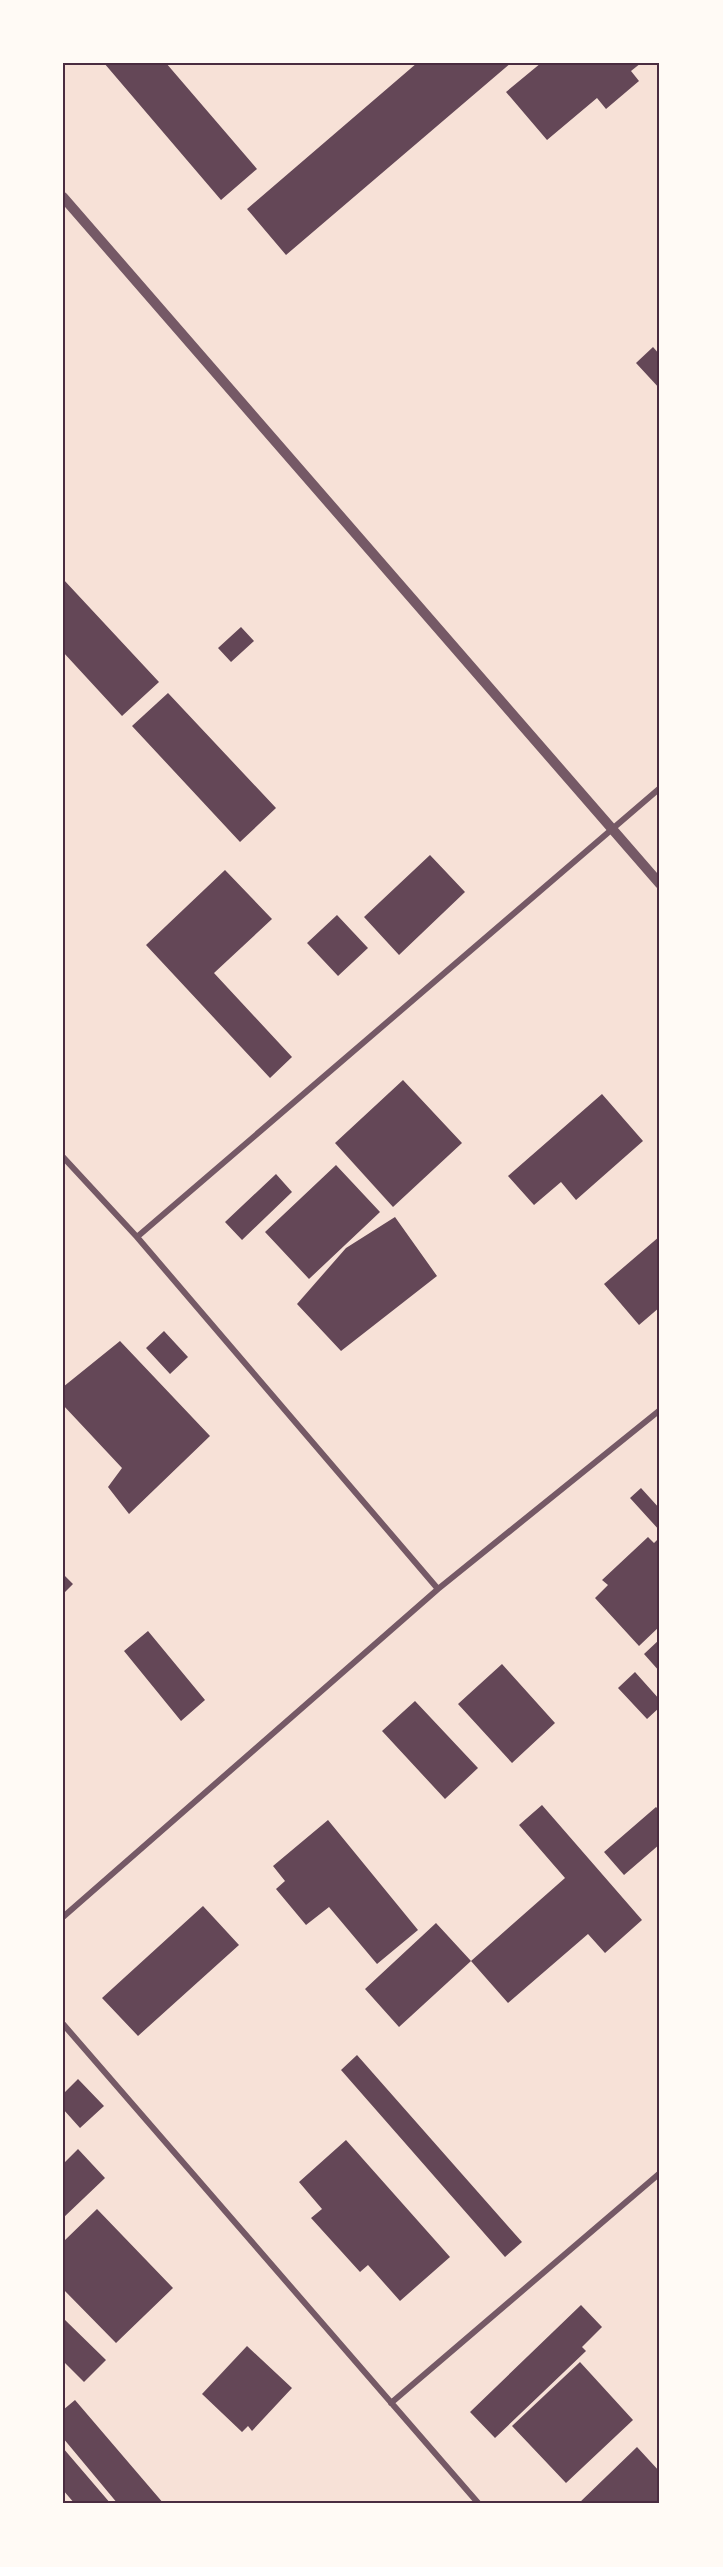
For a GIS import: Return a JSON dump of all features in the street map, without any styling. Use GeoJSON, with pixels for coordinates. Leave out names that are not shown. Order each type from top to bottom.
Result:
{"type":"FeatureCollection","features":[{"type":"Feature","properties":{"kind":"street"},"geometry":{"type":"LineString","coordinates":[[63,197],[660,884]]}},
{"type":"Feature","properties":{"kind":"street"},"geometry":{"type":"LineString","coordinates":[[137,1237],[660,788]]}},
{"type":"Feature","properties":{"kind":"street"},"geometry":{"type":"LineString","coordinates":[[63,1157],[137,1237],[438,1589]]}},
{"type":"Feature","properties":{"kind":"street"},"geometry":{"type":"LineString","coordinates":[[63,1917],[438,1589],[660,1410]]}},
{"type":"Feature","properties":{"kind":"street"},"geometry":{"type":"LineString","coordinates":[[63,2024],[479,2504]]}},
{"type":"Feature","properties":{"kind":"street"},"geometry":{"type":"LineString","coordinates":[[391,2403],[660,2173]]}},
{"type":"Feature","properties":{"kind":"building"},"geometry":{"type":"Polygon","coordinates":[[[104,63],[166,63],[257,169],[221,200],[104,63]]]}},
{"type":"Feature","properties":{"kind":"building"},"geometry":{"type":"Polygon","coordinates":[[[417,63],[511,63],[286,255],[247,209],[417,63]]]}},
{"type":"Feature","properties":{"kind":"building"},"geometry":{"type":"Polygon","coordinates":[[[541,63],[641,63],[631,71],[639,81],[606,109],[597,98],[547,140],[506,92],[541,63]]]}},
{"type":"Feature","properties":{"kind":"building"},"geometry":{"type":"Polygon","coordinates":[[[653,347],[660,355],[660,389],[636,363],[653,347]]]}},
{"type":"Feature","properties":{"kind":"building"},"geometry":{"type":"Polygon","coordinates":[[[63,579],[159,682],[122,716],[63,652],[63,579]]]}},
{"type":"Feature","properties":{"kind":"building"},"geometry":{"type":"Polygon","coordinates":[[[241,627],[254,641],[231,662],[218,648],[241,627]]]}},
{"type":"Feature","properties":{"kind":"building"},"geometry":{"type":"Polygon","coordinates":[[[168,693],[276,808],[240,842],[132,726],[168,693]]]}},
{"type":"Feature","properties":{"kind":"building"},"geometry":{"type":"Polygon","coordinates":[[[430,855],[465,892],[399,955],[364,917],[430,855]]]}},
{"type":"Feature","properties":{"kind":"building"},"geometry":{"type":"Polygon","coordinates":[[[225,870],[272,919],[214,973],[292,1057],[270,1078],[146,945],[225,870]]]}},
{"type":"Feature","properties":{"kind":"building"},"geometry":{"type":"Polygon","coordinates":[[[337,915],[368,948],[338,976],[307,943],[337,915]]]}},
{"type":"Feature","properties":{"kind":"building"},"geometry":{"type":"Polygon","coordinates":[[[403,1080],[462,1143],[393,1207],[335,1143],[403,1080]]]}},
{"type":"Feature","properties":{"kind":"building"},"geometry":{"type":"Polygon","coordinates":[[[602,1094],[643,1141],[576,1200],[561,1182],[534,1205],[508,1176],[602,1094]]]}},
{"type":"Feature","properties":{"kind":"building"},"geometry":{"type":"Polygon","coordinates":[[[336,1165],[380,1212],[309,1279],[265,1232],[336,1165]]]}},
{"type":"Feature","properties":{"kind":"building"},"geometry":{"type":"Polygon","coordinates":[[[276,1174],[292,1192],[242,1240],[225,1222],[276,1174]]]}},
{"type":"Feature","properties":{"kind":"building"},"geometry":{"type":"Polygon","coordinates":[[[395,1217],[437,1276],[341,1351],[297,1304],[346,1248],[395,1217]]]}},
{"type":"Feature","properties":{"kind":"building"},"geometry":{"type":"Polygon","coordinates":[[[660,1236],[660,1307],[639,1325],[604,1284],[660,1236]]]}},
{"type":"Feature","properties":{"kind":"building"},"geometry":{"type":"Polygon","coordinates":[[[164,1331],[188,1357],[170,1374],[146,1348],[164,1331]]]}},
{"type":"Feature","properties":{"kind":"building"},"geometry":{"type":"Polygon","coordinates":[[[120,1341],[210,1436],[129,1514],[108,1487],[122,1468],[63,1405],[63,1387],[120,1341]]]}},
{"type":"Feature","properties":{"kind":"building"},"geometry":{"type":"Polygon","coordinates":[[[641,1488],[660,1509],[660,1531],[630,1498],[641,1488]]]}},
{"type":"Feature","properties":{"kind":"building"},"geometry":{"type":"Polygon","coordinates":[[[648,1537],[654,1543],[660,1537],[660,1626],[639,1646],[595,1598],[608,1585],[602,1580],[648,1537]]]}},
{"type":"Feature","properties":{"kind":"building"},"geometry":{"type":"Polygon","coordinates":[[[63,1574],[73,1584],[63,1594],[63,1574]]]}},
{"type":"Feature","properties":{"kind":"building"},"geometry":{"type":"Polygon","coordinates":[[[148,1631],[205,1700],[181,1721],[124,1651],[148,1631]]]}},
{"type":"Feature","properties":{"kind":"building"},"geometry":{"type":"Polygon","coordinates":[[[660,1639],[660,1672],[644,1654],[660,1639]]]}},
{"type":"Feature","properties":{"kind":"building"},"geometry":{"type":"Polygon","coordinates":[[[502,1664],[555,1723],[512,1763],[458,1704],[502,1664]]]}},
{"type":"Feature","properties":{"kind":"building"},"geometry":{"type":"Polygon","coordinates":[[[635,1672],[660,1700],[660,1707],[647,1719],[618,1688],[635,1672]]]}},
{"type":"Feature","properties":{"kind":"building"},"geometry":{"type":"Polygon","coordinates":[[[415,1701],[478,1768],[445,1799],[382,1731],[415,1701]]]}},
{"type":"Feature","properties":{"kind":"building"},"geometry":{"type":"Polygon","coordinates":[[[542,1805],[642,1920],[605,1953],[588,1934],[508,2003],[471,1961],[565,1878],[519,1825],[542,1805]]]}},
{"type":"Feature","properties":{"kind":"building"},"geometry":{"type":"Polygon","coordinates":[[[656,1807],[660,1811],[660,1844],[624,1875],[604,1852],[656,1807]]]}},
{"type":"Feature","properties":{"kind":"building"},"geometry":{"type":"Polygon","coordinates":[[[328,1820],[418,1930],[377,1964],[329,1907],[306,1925],[276,1889],[285,1881],[273,1866],[328,1820]]]}},
{"type":"Feature","properties":{"kind":"building"},"geometry":{"type":"Polygon","coordinates":[[[203,1906],[239,1945],[138,2036],[102,1998],[203,1906]]]}},
{"type":"Feature","properties":{"kind":"building"},"geometry":{"type":"Polygon","coordinates":[[[436,1923],[471,1961],[399,2027],[365,1989],[436,1923]]]}},
{"type":"Feature","properties":{"kind":"building"},"geometry":{"type":"Polygon","coordinates":[[[357,2055],[522,2242],[505,2257],[341,2070],[357,2055]]]}},
{"type":"Feature","properties":{"kind":"building"},"geometry":{"type":"Polygon","coordinates":[[[78,2079],[104,2106],[80,2128],[63,2109],[63,2094],[78,2079]]]}},
{"type":"Feature","properties":{"kind":"building"},"geometry":{"type":"Polygon","coordinates":[[[346,2140],[450,2257],[400,2301],[368,2265],[360,2272],[311,2218],[322,2209],[299,2182],[346,2140]]]}},
{"type":"Feature","properties":{"kind":"building"},"geometry":{"type":"Polygon","coordinates":[[[78,2149],[105,2178],[63,2218],[63,2164],[78,2149]]]}},
{"type":"Feature","properties":{"kind":"building"},"geometry":{"type":"Polygon","coordinates":[[[97,2209],[173,2288],[116,2343],[63,2289],[63,2242],[97,2209]]]}},
{"type":"Feature","properties":{"kind":"building"},"geometry":{"type":"Polygon","coordinates":[[[581,2305],[602,2327],[582,2347],[586,2351],[495,2438],[470,2412],[581,2305]]]}},
{"type":"Feature","properties":{"kind":"building"},"geometry":{"type":"Polygon","coordinates":[[[63,2318],[106,2360],[84,2382],[63,2361],[63,2318]]]}},
{"type":"Feature","properties":{"kind":"building"},"geometry":{"type":"Polygon","coordinates":[[[247,2346],[292,2388],[252,2431],[248,2426],[242,2432],[202,2394],[247,2346]]]}},
{"type":"Feature","properties":{"kind":"building"},"geometry":{"type":"Polygon","coordinates":[[[580,2362],[633,2420],[566,2483],[512,2426],[580,2362]]]}},
{"type":"Feature","properties":{"kind":"building"},"geometry":{"type":"Polygon","coordinates":[[[75,2400],[164,2504],[118,2504],[63,2438],[63,2410],[75,2400]]]}},
{"type":"Feature","properties":{"kind":"building"},"geometry":{"type":"Polygon","coordinates":[[[637,2447],[660,2472],[660,2504],[578,2504],[637,2447]]]}},
{"type":"Feature","properties":{"kind":"building"},"geometry":{"type":"Polygon","coordinates":[[[63,2448],[111,2504],[75,2504],[63,2490],[63,2448]]]}}]}
